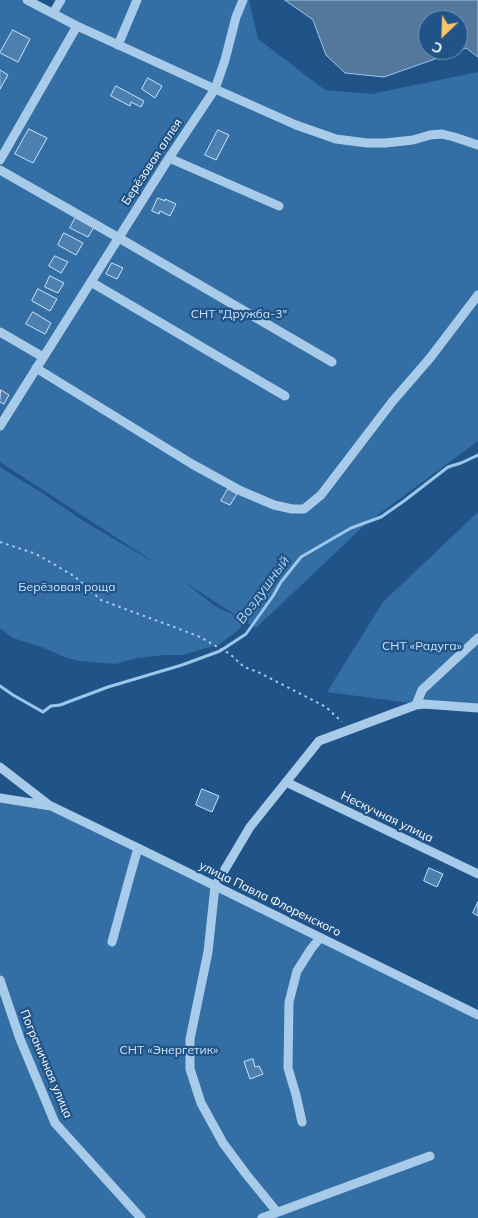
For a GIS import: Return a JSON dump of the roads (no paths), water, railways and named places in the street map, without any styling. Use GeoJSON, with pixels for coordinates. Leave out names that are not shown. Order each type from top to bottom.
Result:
{"type":"FeatureCollection","features":[{"type":"Feature","properties":{"kind":"street"},"geometry":{"type":"LineString","coordinates":[[27,0],[77,26],[215,89],[296,125],[336,139],[385,144],[442,134],[478,145]]}},
{"type":"Feature","properties":{"kind":"street"},"geometry":{"type":"LineString","coordinates":[[53,13],[61,0]]}},
{"type":"Feature","properties":{"kind":"street"},"geometry":{"type":"LineString","coordinates":[[118,44],[137,0]]}},
{"type":"Feature","properties":{"kind":"street","name":"Берёзовая аллея"},"geometry":{"type":"LineString","coordinates":[[0,426],[169,158],[215,89],[243,0]]}},
{"type":"Feature","properties":{"kind":"street"},"geometry":{"type":"LineString","coordinates":[[0,160],[77,26]]}},
{"type":"Feature","properties":{"kind":"street"},"geometry":{"type":"LineString","coordinates":[[169,158],[279,206]]}},
{"type":"Feature","properties":{"kind":"street"},"geometry":{"type":"LineString","coordinates":[[0,170],[332,362]]}},
{"type":"Feature","properties":{"kind":"street"},"geometry":{"type":"LineString","coordinates":[[91,282],[285,396]]}},
{"type":"Feature","properties":{"kind":"street"},"geometry":{"type":"LineString","coordinates":[[36,368],[192,464],[241,491],[274,505],[304,509],[321,495],[392,402],[430,358],[478,295]]}},
{"type":"Feature","properties":{"kind":"street"},"geometry":{"type":"LineString","coordinates":[[0,332],[43,357]]}},
{"type":"Feature","properties":{"kind":"street"},"geometry":{"type":"LineString","coordinates":[[416,705],[422,690],[478,638]]}},
{"type":"Feature","properties":{"kind":"street"},"geometry":{"type":"LineString","coordinates":[[277,1212],[224,1143],[201,1103],[190,1069],[190,1039],[208,952],[215,886],[250,827],[319,741],[416,705],[478,708]]}},
{"type":"Feature","properties":{"kind":"street","name":"улица Павла Флоренского"},"geometry":{"type":"LineString","coordinates":[[0,767],[51,806],[478,1015]]}},
{"type":"Feature","properties":{"kind":"street","name":"Нескучная улица"},"geometry":{"type":"LineString","coordinates":[[286,782],[478,874]]}},
{"type":"Feature","properties":{"kind":"street","name":"улица Павла Флоренского"},"geometry":{"type":"LineString","coordinates":[[0,798],[51,806]]}},
{"type":"Feature","properties":{"kind":"street"},"geometry":{"type":"LineString","coordinates":[[112,942],[138,848]]}},
{"type":"Feature","properties":{"kind":"street"},"geometry":{"type":"LineString","coordinates":[[302,1122],[288,1068],[290,1002],[297,971],[311,948],[320,938]]}},
{"type":"Feature","properties":{"kind":"street","name":"Пограничная улица"},"geometry":{"type":"LineString","coordinates":[[0,980],[20,1039],[55,1123],[141,1218]]}},
{"type":"Feature","properties":{"kind":"street"},"geometry":{"type":"LineString","coordinates":[[262,1218],[430,1156]]}},
{"type":"Feature","properties":{"kind":"waterway","name":"Воздушный"},"geometry":{"type":"LineString","coordinates":[[0,686],[43,712],[51,706],[60,705],[108,687],[182,665],[220,651],[246,634],[281,582],[301,557],[351,528],[381,517],[448,467],[478,455]]}},
{"type":"Feature","properties":{"kind":"park label","name":"СНТ \"Дружба-3\""},"geometry":{"type":"Point","coordinates":[239,314]}},
{"type":"Feature","properties":{"kind":"park label","name":"Берёзовая роща"},"geometry":{"type":"Point","coordinates":[67,587]}},
{"type":"Feature","properties":{"kind":"park label","name":"СНТ «Радуга»"},"geometry":{"type":"Point","coordinates":[422,646]}},
{"type":"Feature","properties":{"kind":"park label","name":"СНТ «Энергетик»"},"geometry":{"type":"Point","coordinates":[169,1050]}}]}
